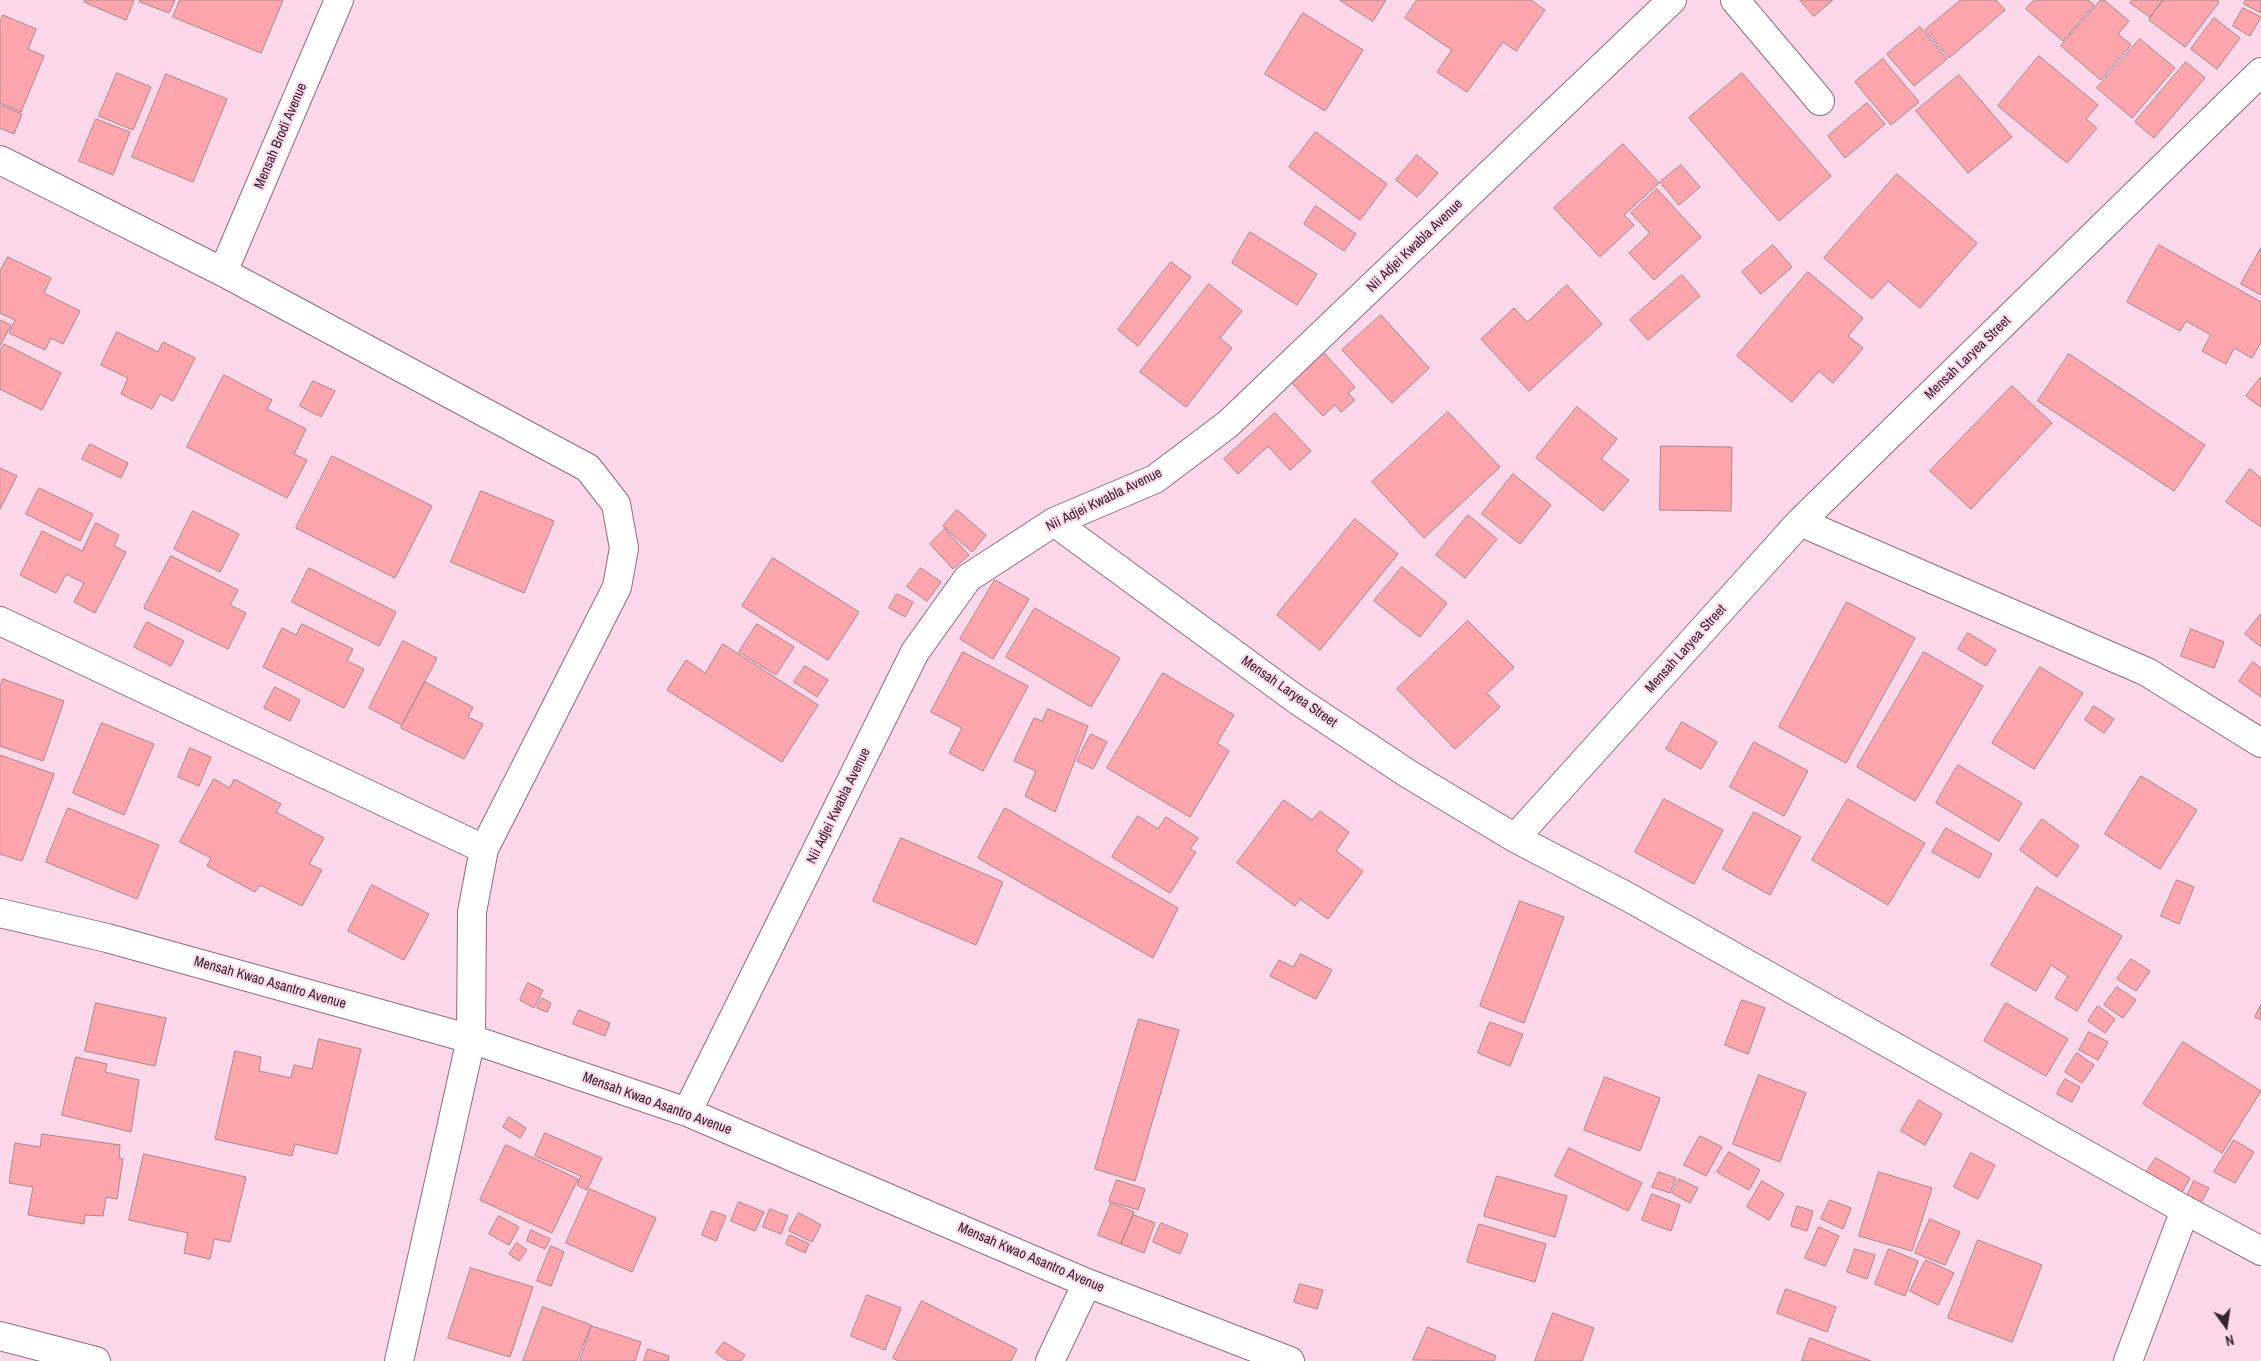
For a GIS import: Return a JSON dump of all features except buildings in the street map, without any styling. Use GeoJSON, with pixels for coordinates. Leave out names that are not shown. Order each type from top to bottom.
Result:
{"type":"FeatureCollection","features":[{"type":"Feature","properties":{"kind":"street","name":"Mensah Brodi Avenue"},"geometry":{"type":"LineString","coordinates":[[223,272],[339,0]]}},
{"type":"Feature","properties":{"kind":"street","name":"Nii Adjei Kwabla Avenue"},"geometry":{"type":"LineString","coordinates":[[687,1112],[915,652],[968,578],[1054,522],[1155,479],[1228,424],[1672,0]]}},
{"type":"Feature","properties":{"kind":"street"},"geometry":{"type":"LineString","coordinates":[[1735,0],[1820,101]]}},
{"type":"Feature","properties":{"kind":"street","name":"Mensah Laryea Street"},"geometry":{"type":"LineString","coordinates":[[1054,522],[1297,700],[1410,775],[1515,838],[1800,522],[2261,72]]}},
{"type":"Feature","properties":{"kind":"street"},"geometry":{"type":"LineString","coordinates":[[0,160],[223,272],[588,468],[616,504],[624,548],[617,587],[484,849],[472,912],[471,1039],[399,1361]]}},
{"type":"Feature","properties":{"kind":"street"},"geometry":{"type":"LineString","coordinates":[[1800,522],[2147,672],[2261,743]]}},
{"type":"Feature","properties":{"kind":"street"},"geometry":{"type":"LineString","coordinates":[[0,621],[484,849]]}},
{"type":"Feature","properties":{"kind":"street"},"geometry":{"type":"LineString","coordinates":[[1515,838],[1628,897],[2261,1251]]}},
{"type":"Feature","properties":{"kind":"street","name":"Mensah Kwao Asantro Avenue"},"geometry":{"type":"LineString","coordinates":[[0,913],[108,938],[471,1039],[687,1112],[1087,1283],[1290,1361]]}},
{"type":"Feature","properties":{"kind":"street"},"geometry":{"type":"LineString","coordinates":[[2128,1361],[2185,1210]]}},
{"type":"Feature","properties":{"kind":"street"},"geometry":{"type":"LineString","coordinates":[[1050,1361],[1087,1283]]}},
{"type":"Feature","properties":{"kind":"street"},"geometry":{"type":"LineString","coordinates":[[0,1336],[96,1361]]}}]}
